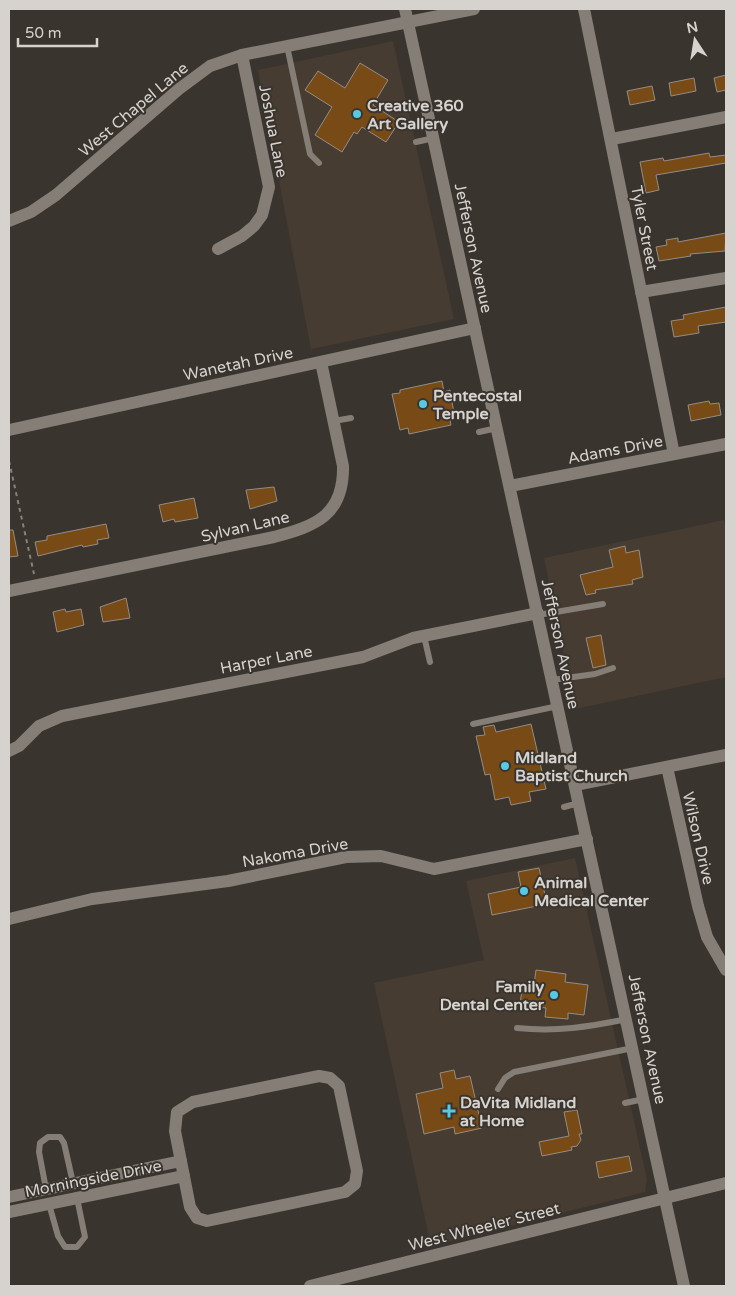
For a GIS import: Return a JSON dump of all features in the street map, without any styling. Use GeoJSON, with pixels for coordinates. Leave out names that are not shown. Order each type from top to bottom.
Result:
{"type":"FeatureCollection","features":[{"type":"Feature","properties":{"kind":"street","name":"Jefferson Avenue"},"geometry":{"type":"LineString","coordinates":[[405,9],[684,1286]]}},
{"type":"Feature","properties":{"kind":"street","name":"West Chapel Lane"},"geometry":{"type":"LineString","coordinates":[[9,221],[31,212],[56,195],[179,89],[210,66],[242,55],[474,9]]}},
{"type":"Feature","properties":{"kind":"street","name":"Tyler Street"},"geometry":{"type":"LineString","coordinates":[[584,9],[612,138],[640,292],[674,454]]}},
{"type":"Feature","properties":{"kind":"street","name":"Joshua Lane"},"geometry":{"type":"LineString","coordinates":[[218,249],[242,236],[254,226],[267,201],[269,186],[242,55]]}},
{"type":"Feature","properties":{"kind":"street"},"geometry":{"type":"LineString","coordinates":[[612,138],[726,117]]}},
{"type":"Feature","properties":{"kind":"street"},"geometry":{"type":"LineString","coordinates":[[640,292],[726,278]]}},
{"type":"Feature","properties":{"kind":"street","name":"Wanetah Drive"},"geometry":{"type":"LineString","coordinates":[[9,430],[475,328]]}},
{"type":"Feature","properties":{"kind":"street","name":"Sylvan Lane"},"geometry":{"type":"LineString","coordinates":[[9,592],[274,537],[303,529],[323,519],[338,499],[344,483],[343,466],[321,362]]}},
{"type":"Feature","properties":{"kind":"street","name":"Adams Drive"},"geometry":{"type":"LineString","coordinates":[[510,486],[726,444]]}},
{"type":"Feature","properties":{"kind":"street","name":"Harper Lane"},"geometry":{"type":"LineString","coordinates":[[9,751],[18,746],[39,726],[62,716],[363,656],[424,636],[538,614]]}},
{"type":"Feature","properties":{"kind":"street"},"geometry":{"type":"LineString","coordinates":[[575,785],[726,756]]}},
{"type":"Feature","properties":{"kind":"street","name":"Wilson Drive"},"geometry":{"type":"LineString","coordinates":[[667,767],[698,906],[707,937],[726,970]]}},
{"type":"Feature","properties":{"kind":"street","name":"Nakoma Drive"},"geometry":{"type":"LineString","coordinates":[[9,919],[92,899],[228,881],[346,857],[382,856],[434,868],[587,839]]}},
{"type":"Feature","properties":{"kind":"street"},"geometry":{"type":"LineString","coordinates":[[319,1076],[330,1078],[339,1086],[357,1171],[355,1184],[345,1192],[207,1221],[197,1218],[190,1207],[184,1176],[175,1131],[177,1112],[193,1102],[319,1076]]}},
{"type":"Feature","properties":{"kind":"street","name":"Morningside Drive"},"geometry":{"type":"LineString","coordinates":[[9,1197],[180,1161]]}},
{"type":"Feature","properties":{"kind":"street","name":"Morningside Drive"},"geometry":{"type":"LineString","coordinates":[[9,1212],[184,1176]]}},
{"type":"Feature","properties":{"kind":"street","name":"West Wheeler Street"},"geometry":{"type":"LineString","coordinates":[[310,1286],[726,1183]]}},
{"type":"Feature","properties":{"kind":"lane"},"geometry":{"type":"LineString","coordinates":[[287,46],[310,154],[319,163]]}},
{"type":"Feature","properties":{"kind":"lane"},"geometry":{"type":"LineString","coordinates":[[416,142],[434,138]]}},
{"type":"Feature","properties":{"kind":"lane"},"geometry":{"type":"LineString","coordinates":[[334,421],[351,418]]}},
{"type":"Feature","properties":{"kind":"lane"},"geometry":{"type":"LineString","coordinates":[[479,432],[497,428]]}},
{"type":"Feature","properties":{"kind":"lane"},"geometry":{"type":"LineString","coordinates":[[538,614],[603,604]]}},
{"type":"Feature","properties":{"kind":"lane"},"geometry":{"type":"LineString","coordinates":[[424,636],[430,662]]}},
{"type":"Feature","properties":{"kind":"lane"},"geometry":{"type":"LineString","coordinates":[[552,680],[595,674],[613,668]]}},
{"type":"Feature","properties":{"kind":"lane"},"geometry":{"type":"LineString","coordinates":[[475,722],[558,706]]}},
{"type":"Feature","properties":{"kind":"lane"},"geometry":{"type":"LineString","coordinates":[[564,806],[579,803]]}},
{"type":"Feature","properties":{"kind":"lane"},"geometry":{"type":"LineString","coordinates":[[579,902],[600,897]]}},
{"type":"Feature","properties":{"kind":"lane"},"geometry":{"type":"LineString","coordinates":[[517,1028],[549,1031],[574,1030],[627,1019]]}},
{"type":"Feature","properties":{"kind":"lane"},"geometry":{"type":"LineString","coordinates":[[498,1089],[505,1078],[514,1072],[633,1048]]}},
{"type":"Feature","properties":{"kind":"lane"},"geometry":{"type":"LineString","coordinates":[[625,1103],[644,1099]]}},
{"type":"Feature","properties":{"kind":"lane"},"geometry":{"type":"LineString","coordinates":[[46,1189],[39,1152],[40,1142],[48,1137],[60,1136],[64,1143],[73,1183]]}},
{"type":"Feature","properties":{"kind":"lane"},"geometry":{"type":"LineString","coordinates":[[49,1204],[58,1236],[65,1247],[77,1247],[85,1237],[77,1198]]}},
{"type":"Feature","properties":{"kind":"path"},"geometry":{"type":"LineString","coordinates":[[9,461],[36,586]]}},
{"type":"Feature","properties":{"kind":"shaded area"},"geometry":{"type":"Polygon","coordinates":[[[393,41],[454,319],[311,349],[258,70],[393,41]]]}},
{"type":"Feature","properties":{"kind":"shaded area"},"geometry":{"type":"Polygon","coordinates":[[[724,520],[726,531],[726,677],[575,709],[544,558],[724,520]]]}},
{"type":"Feature","properties":{"kind":"shaded area"},"geometry":{"type":"Polygon","coordinates":[[[575,858],[647,1179],[645,1192],[431,1246],[374,983],[484,960],[466,881],[575,858]]]}},
{"type":"Feature","properties":{"kind":"building","name":"Creative 360 Art Gallery"},"geometry":{"type":"Polygon","coordinates":[[[360,63],[388,80],[373,105],[399,122],[386,142],[362,127],[357,134],[354,132],[342,152],[315,135],[332,107],[305,90],[318,71],[345,88],[360,63]]]}},
{"type":"Feature","properties":{"kind":"building"},"geometry":{"type":"Polygon","coordinates":[[[726,75],[726,90],[717,92],[714,78],[726,75]]]}},
{"type":"Feature","properties":{"kind":"building"},"geometry":{"type":"Polygon","coordinates":[[[694,78],[696,91],[671,96],[669,83],[694,78]]]}},
{"type":"Feature","properties":{"kind":"building"},"geometry":{"type":"Polygon","coordinates":[[[652,86],[655,100],[630,105],[627,91],[652,86]]]}},
{"type":"Feature","properties":{"kind":"building"},"geometry":{"type":"Polygon","coordinates":[[[709,153],[710,157],[726,155],[726,163],[656,175],[659,190],[646,193],[640,162],[663,158],[664,161],[709,153]]]}},
{"type":"Feature","properties":{"kind":"building"},"geometry":{"type":"Polygon","coordinates":[[[726,233],[725,251],[690,254],[691,256],[659,261],[656,247],[667,245],[666,240],[678,238],[678,242],[726,233]]]}},
{"type":"Feature","properties":{"kind":"building"},"geometry":{"type":"Polygon","coordinates":[[[726,307],[726,322],[698,326],[699,333],[674,337],[671,321],[684,319],[683,315],[726,307]]]}},
{"type":"Feature","properties":{"kind":"building","name":"Pentecostal Temple"},"geometry":{"type":"Polygon","coordinates":[[[442,381],[444,392],[450,390],[454,413],[449,415],[451,425],[409,434],[408,428],[400,430],[392,394],[400,393],[400,390],[442,381]]]}},
{"type":"Feature","properties":{"kind":"building"},"geometry":{"type":"Polygon","coordinates":[[[709,401],[710,404],[719,403],[721,415],[691,421],[688,405],[709,401]]]}},
{"type":"Feature","properties":{"kind":"building"},"geometry":{"type":"Polygon","coordinates":[[[274,487],[277,501],[250,509],[246,490],[274,487]]]}},
{"type":"Feature","properties":{"kind":"building"},"geometry":{"type":"Polygon","coordinates":[[[194,498],[198,518],[175,522],[174,519],[163,522],[159,505],[194,498]]]}},
{"type":"Feature","properties":{"kind":"building"},"geometry":{"type":"Polygon","coordinates":[[[106,524],[109,538],[97,540],[98,544],[83,547],[82,545],[38,556],[35,542],[47,540],[47,536],[106,524]]]}},
{"type":"Feature","properties":{"kind":"building"},"geometry":{"type":"Polygon","coordinates":[[[9,530],[13,530],[18,556],[9,557],[9,530]]]}},
{"type":"Feature","properties":{"kind":"building"},"geometry":{"type":"Polygon","coordinates":[[[625,546],[626,553],[639,550],[643,577],[632,580],[633,584],[595,590],[596,593],[586,595],[580,575],[613,567],[609,550],[625,546]]]}},
{"type":"Feature","properties":{"kind":"building"},"geometry":{"type":"Polygon","coordinates":[[[126,598],[130,618],[103,622],[100,607],[126,598]]]}},
{"type":"Feature","properties":{"kind":"building"},"geometry":{"type":"Polygon","coordinates":[[[65,609],[66,612],[81,609],[84,625],[57,632],[53,612],[65,609]]]}},
{"type":"Feature","properties":{"kind":"building"},"geometry":{"type":"Polygon","coordinates":[[[601,635],[606,665],[593,668],[586,638],[601,635]]]}},
{"type":"Feature","properties":{"kind":"building","name":"Midland Baptist Church"},"geometry":{"type":"Polygon","coordinates":[[[531,724],[546,789],[529,792],[531,801],[511,805],[509,797],[495,800],[490,774],[485,775],[476,736],[485,735],[483,727],[494,725],[496,732],[531,724]]]}},
{"type":"Feature","properties":{"kind":"building","name":"Animal Medical Center"},"geometry":{"type":"Polygon","coordinates":[[[539,868],[547,904],[492,915],[488,894],[521,887],[518,872],[539,868]]]}},
{"type":"Feature","properties":{"kind":"building","name":"Family Dental Center"},"geometry":{"type":"Polygon","coordinates":[[[536,970],[566,974],[565,982],[588,985],[584,1015],[568,1013],[568,1019],[545,1017],[546,1008],[520,1004],[523,983],[534,985],[536,970]]]}},
{"type":"Feature","properties":{"kind":"building","name":"DaVita Midland at Home"},"geometry":{"type":"Polygon","coordinates":[[[454,1070],[456,1079],[470,1076],[482,1128],[455,1134],[454,1127],[424,1134],[416,1094],[443,1088],[440,1073],[454,1070]]]}},
{"type":"Feature","properties":{"kind":"building"},"geometry":{"type":"Polygon","coordinates":[[[577,1110],[582,1134],[579,1134],[581,1140],[577,1146],[571,1147],[572,1150],[542,1156],[539,1142],[569,1136],[564,1112],[577,1110]]]}},
{"type":"Feature","properties":{"kind":"building"},"geometry":{"type":"Polygon","coordinates":[[[629,1156],[632,1171],[599,1178],[596,1162],[629,1156]]]}},
{"type":"Feature","properties":{"kind":"place","name":"Creative 360 Art Gallery"},"geometry":{"type":"Point","coordinates":[357,114]}},
{"type":"Feature","properties":{"kind":"place","name":"Pentecostal Temple"},"geometry":{"type":"Point","coordinates":[423,404]}},
{"type":"Feature","properties":{"kind":"place","name":"Midland Baptist Church"},"geometry":{"type":"Point","coordinates":[505,766]}},
{"type":"Feature","properties":{"kind":"place","name":"Animal Medical Center"},"geometry":{"type":"Point","coordinates":[524,891]}},
{"type":"Feature","properties":{"kind":"place","name":"Family Dental Center"},"geometry":{"type":"Point","coordinates":[554,995]}},
{"type":"Feature","properties":{"kind":"place","name":"DaVita Midland at Home"},"geometry":{"type":"Point","coordinates":[449,1111]}}]}
